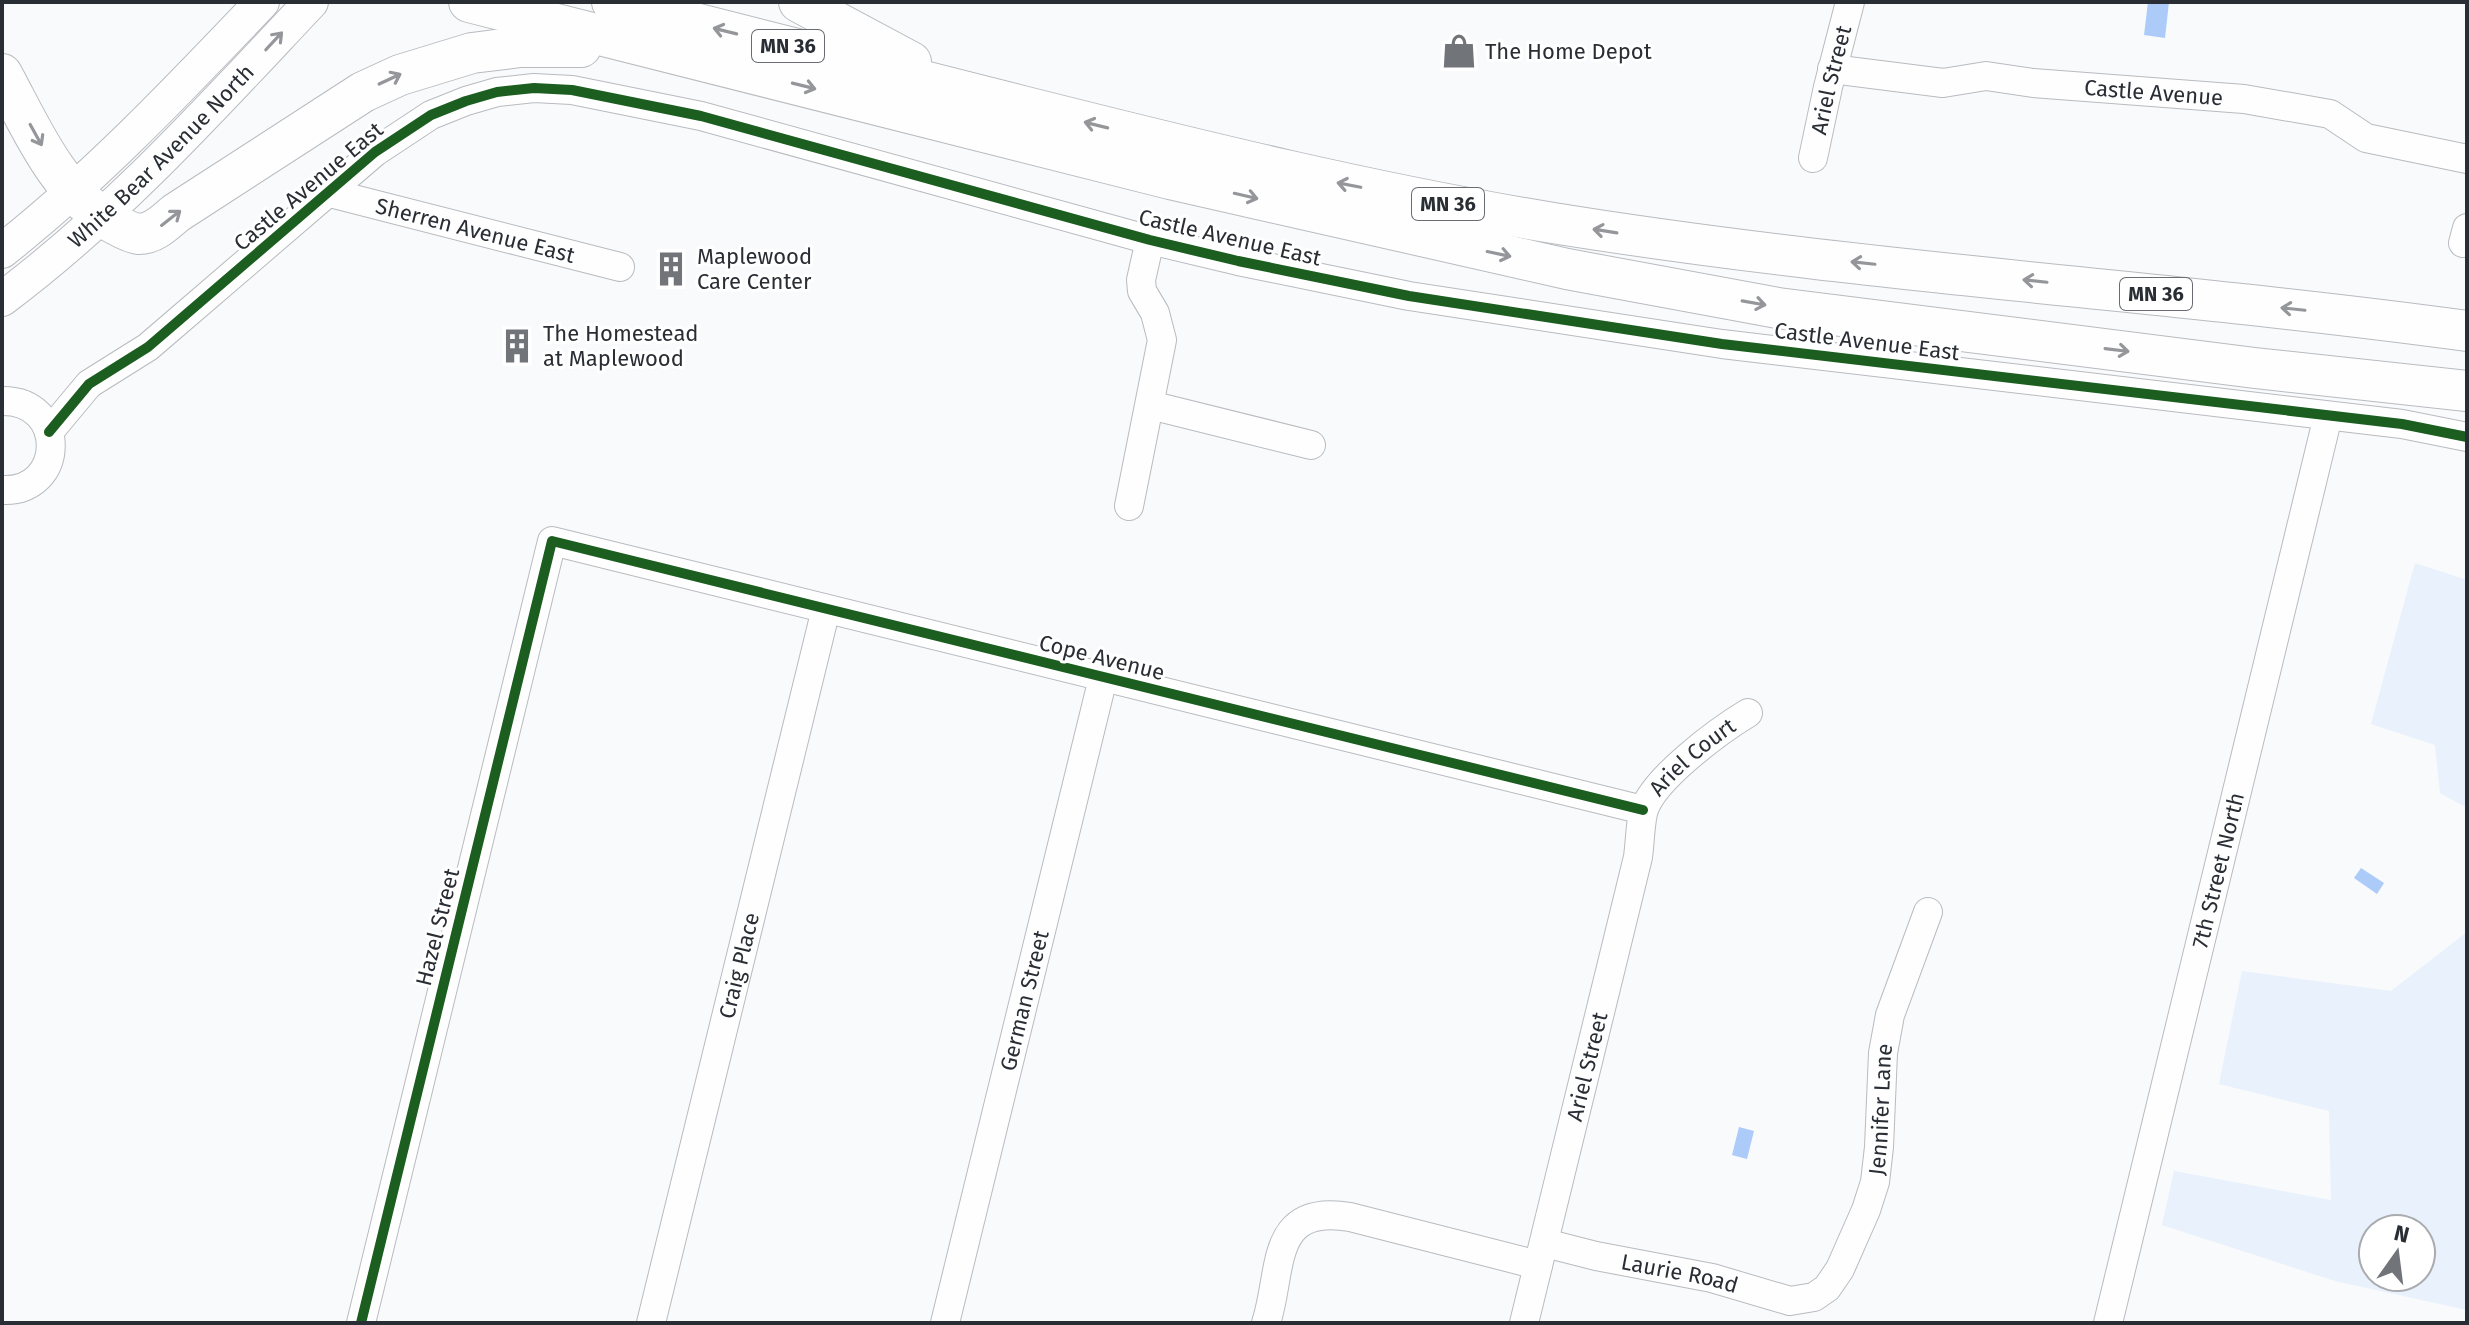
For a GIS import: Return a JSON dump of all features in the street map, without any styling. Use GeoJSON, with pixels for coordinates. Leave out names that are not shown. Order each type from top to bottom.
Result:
{"type":"FeatureCollection","features":[{"type":"Feature","properties":{"kind":"highway","name":"MN 36"},"geometry":{"type":"LineString","coordinates":[[469,2],[1170,179],[1463,246],[1657,286],[1793,310],[2255,368],[2467,391]]}},
{"type":"Feature","properties":{"kind":"highway","name":"MN 36"},"geometry":{"type":"LineString","coordinates":[[612,2],[1306,176],[1556,223],[1791,255],[2467,331]]}},
{"type":"Feature","properties":{"kind":"highway"},"geometry":{"type":"LineString","coordinates":[[799,2],[963,91]]}},
{"type":"Feature","properties":{"kind":"highway"},"geometry":{"type":"LineString","coordinates":[[2,74],[57,174],[88,204],[138,234],[155,231],[176,213],[363,92],[400,75],[472,53],[554,45],[728,67]]}},
{"type":"Feature","properties":{"kind":"highway"},"geometry":{"type":"LineString","coordinates":[[2371,318],[2467,323]]}},
{"type":"Feature","properties":{"kind":"highway"},"geometry":{"type":"LineString","coordinates":[[2353,378],[2467,406]]}},
{"type":"Feature","properties":{"kind":"main road","name":"White Bear Avenue North"},"geometry":{"type":"LineString","coordinates":[[2,299],[88,204],[175,93],[262,2]]}},
{"type":"Feature","properties":{"kind":"main road","name":"White Bear Avenue North"},"geometry":{"type":"LineString","coordinates":[[2,251],[88,204],[171,148],[311,2]]}},
{"type":"Feature","properties":{"kind":"street","name":"Ariel Street"},"geometry":{"type":"LineString","coordinates":[[1813,158],[1850,2]]}},
{"type":"Feature","properties":{"kind":"street","name":"Castle Avenue"},"geometry":{"type":"LineString","coordinates":[[1832,69],[1943,83],[1986,76],[2033,83],[2244,99],[2330,114],[2366,138],[2467,159]]}},
{"type":"Feature","properties":{"kind":"street","name":"Castle Avenue East"},"geometry":{"type":"LineString","coordinates":[[89,384],[148,347],[375,152],[431,115],[497,92],[534,88],[572,90],[701,116],[1150,240],[1378,290],[1586,325],[1736,346],[2402,424],[2467,437]]}},
{"type":"Feature","properties":{"kind":"street","name":"Sherren Avenue East"},"geometry":{"type":"LineString","coordinates":[[330,193],[620,267]]}},
{"type":"Feature","properties":{"kind":"street"},"geometry":{"type":"LineString","coordinates":[[1129,506],[1162,340],[1155,313],[1142,291],[1141,280],[1150,240]]}},
{"type":"Feature","properties":{"kind":"street"},"geometry":{"type":"LineString","coordinates":[[30,407],[89,384]]}},
{"type":"Feature","properties":{"kind":"street"},"geometry":{"type":"LineString","coordinates":[[49,432],[89,384]]}},
{"type":"Feature","properties":{"kind":"street"},"geometry":{"type":"LineString","coordinates":[[2,401],[18,402],[38,413],[49,432],[51,446],[43,473],[20,489],[3,492]]}},
{"type":"Feature","properties":{"kind":"street"},"geometry":{"type":"LineString","coordinates":[[1150,405],[1311,445]]}},
{"type":"Feature","properties":{"kind":"street","name":"7th Street North"},"geometry":{"type":"LineString","coordinates":[[2108,1323],[2328,416]]}},
{"type":"Feature","properties":{"kind":"street","name":"Cope Avenue"},"geometry":{"type":"LineString","coordinates":[[552,541],[1643,810]]}},
{"type":"Feature","properties":{"kind":"street","name":"Hazel Street"},"geometry":{"type":"LineString","coordinates":[[361,1323],[552,541]]}},
{"type":"Feature","properties":{"kind":"street","name":"Craig Place"},"geometry":{"type":"LineString","coordinates":[[651,1323],[826,609]]}},
{"type":"Feature","properties":{"kind":"street","name":"German Street"},"geometry":{"type":"LineString","coordinates":[[945,1323],[1103,678]]}},
{"type":"Feature","properties":{"kind":"street","name":"Ariel Court"},"geometry":{"type":"LineString","coordinates":[[1643,810],[1694,750],[1748,713]]}},
{"type":"Feature","properties":{"kind":"street","name":"Ariel Street"},"geometry":{"type":"LineString","coordinates":[[1524,1323],[1638,857],[1643,810]]}},
{"type":"Feature","properties":{"kind":"street","name":"Jennifer Lane"},"geometry":{"type":"LineString","coordinates":[[1814,1297],[1827,1288],[1837,1275],[1875,1182],[1883,1053],[1890,1015],[1928,912]]}},
{"type":"Feature","properties":{"kind":"street","name":"Laurie Road"},"geometry":{"type":"LineString","coordinates":[[1266,1323],[1281,1246],[1288,1234],[1304,1222],[1323,1216],[1350,1217],[1542,1254],[1596,1256],[1712,1278],[1790,1301],[1814,1297]]}},
{"type":"Feature","properties":{"kind":"shaded area"},"geometry":{"type":"Polygon","coordinates":[[[2415,563],[2467,580],[2467,808],[2440,793],[2435,745],[2371,724],[2415,563]]]}},
{"type":"Feature","properties":{"kind":"shaded area"},"geometry":{"type":"Polygon","coordinates":[[[2467,932],[2467,1310],[2390,1293],[2437,1293],[2437,1213],[2357,1213],[2357,1286],[2162,1225],[2174,1171],[2331,1200],[2329,1111],[2219,1084],[2242,971],[2391,991],[2467,932]]]}},
{"type":"Feature","properties":{"kind":"water"},"geometry":{"type":"Polygon","coordinates":[[[2148,2],[2169,2],[2165,38],[2144,35],[2148,2]]]}},
{"type":"Feature","properties":{"kind":"water"},"geometry":{"type":"Polygon","coordinates":[[[2361,868],[2384,883],[2377,894],[2354,878],[2361,868]]]}},
{"type":"Feature","properties":{"kind":"water"},"geometry":{"type":"Polygon","coordinates":[[[1739,1127],[1754,1131],[1747,1159],[1732,1155],[1739,1127]]]}},
{"type":"Feature","properties":{"kind":"cycle path"},"geometry":{"type":"LineString","coordinates":[[49,432],[89,384],[148,347],[375,152],[431,115],[497,92],[534,88],[572,90],[701,116],[1150,240],[1409,296],[1722,344],[2402,424],[2467,437]]}},
{"type":"Feature","properties":{"kind":"cycle path"},"geometry":{"type":"LineString","coordinates":[[361,1323],[552,541],[1643,810]]}},
{"type":"Feature","properties":{"kind":"place","name":"The Home Depot"},"geometry":{"type":"Point","coordinates":[1459,51]}},
{"type":"Feature","properties":{"kind":"place","name":"Maplewood Care Center"},"geometry":{"type":"Point","coordinates":[671,269]}},
{"type":"Feature","properties":{"kind":"place","name":"The Homestead at Maplewood"},"geometry":{"type":"Point","coordinates":[517,346]}}]}
